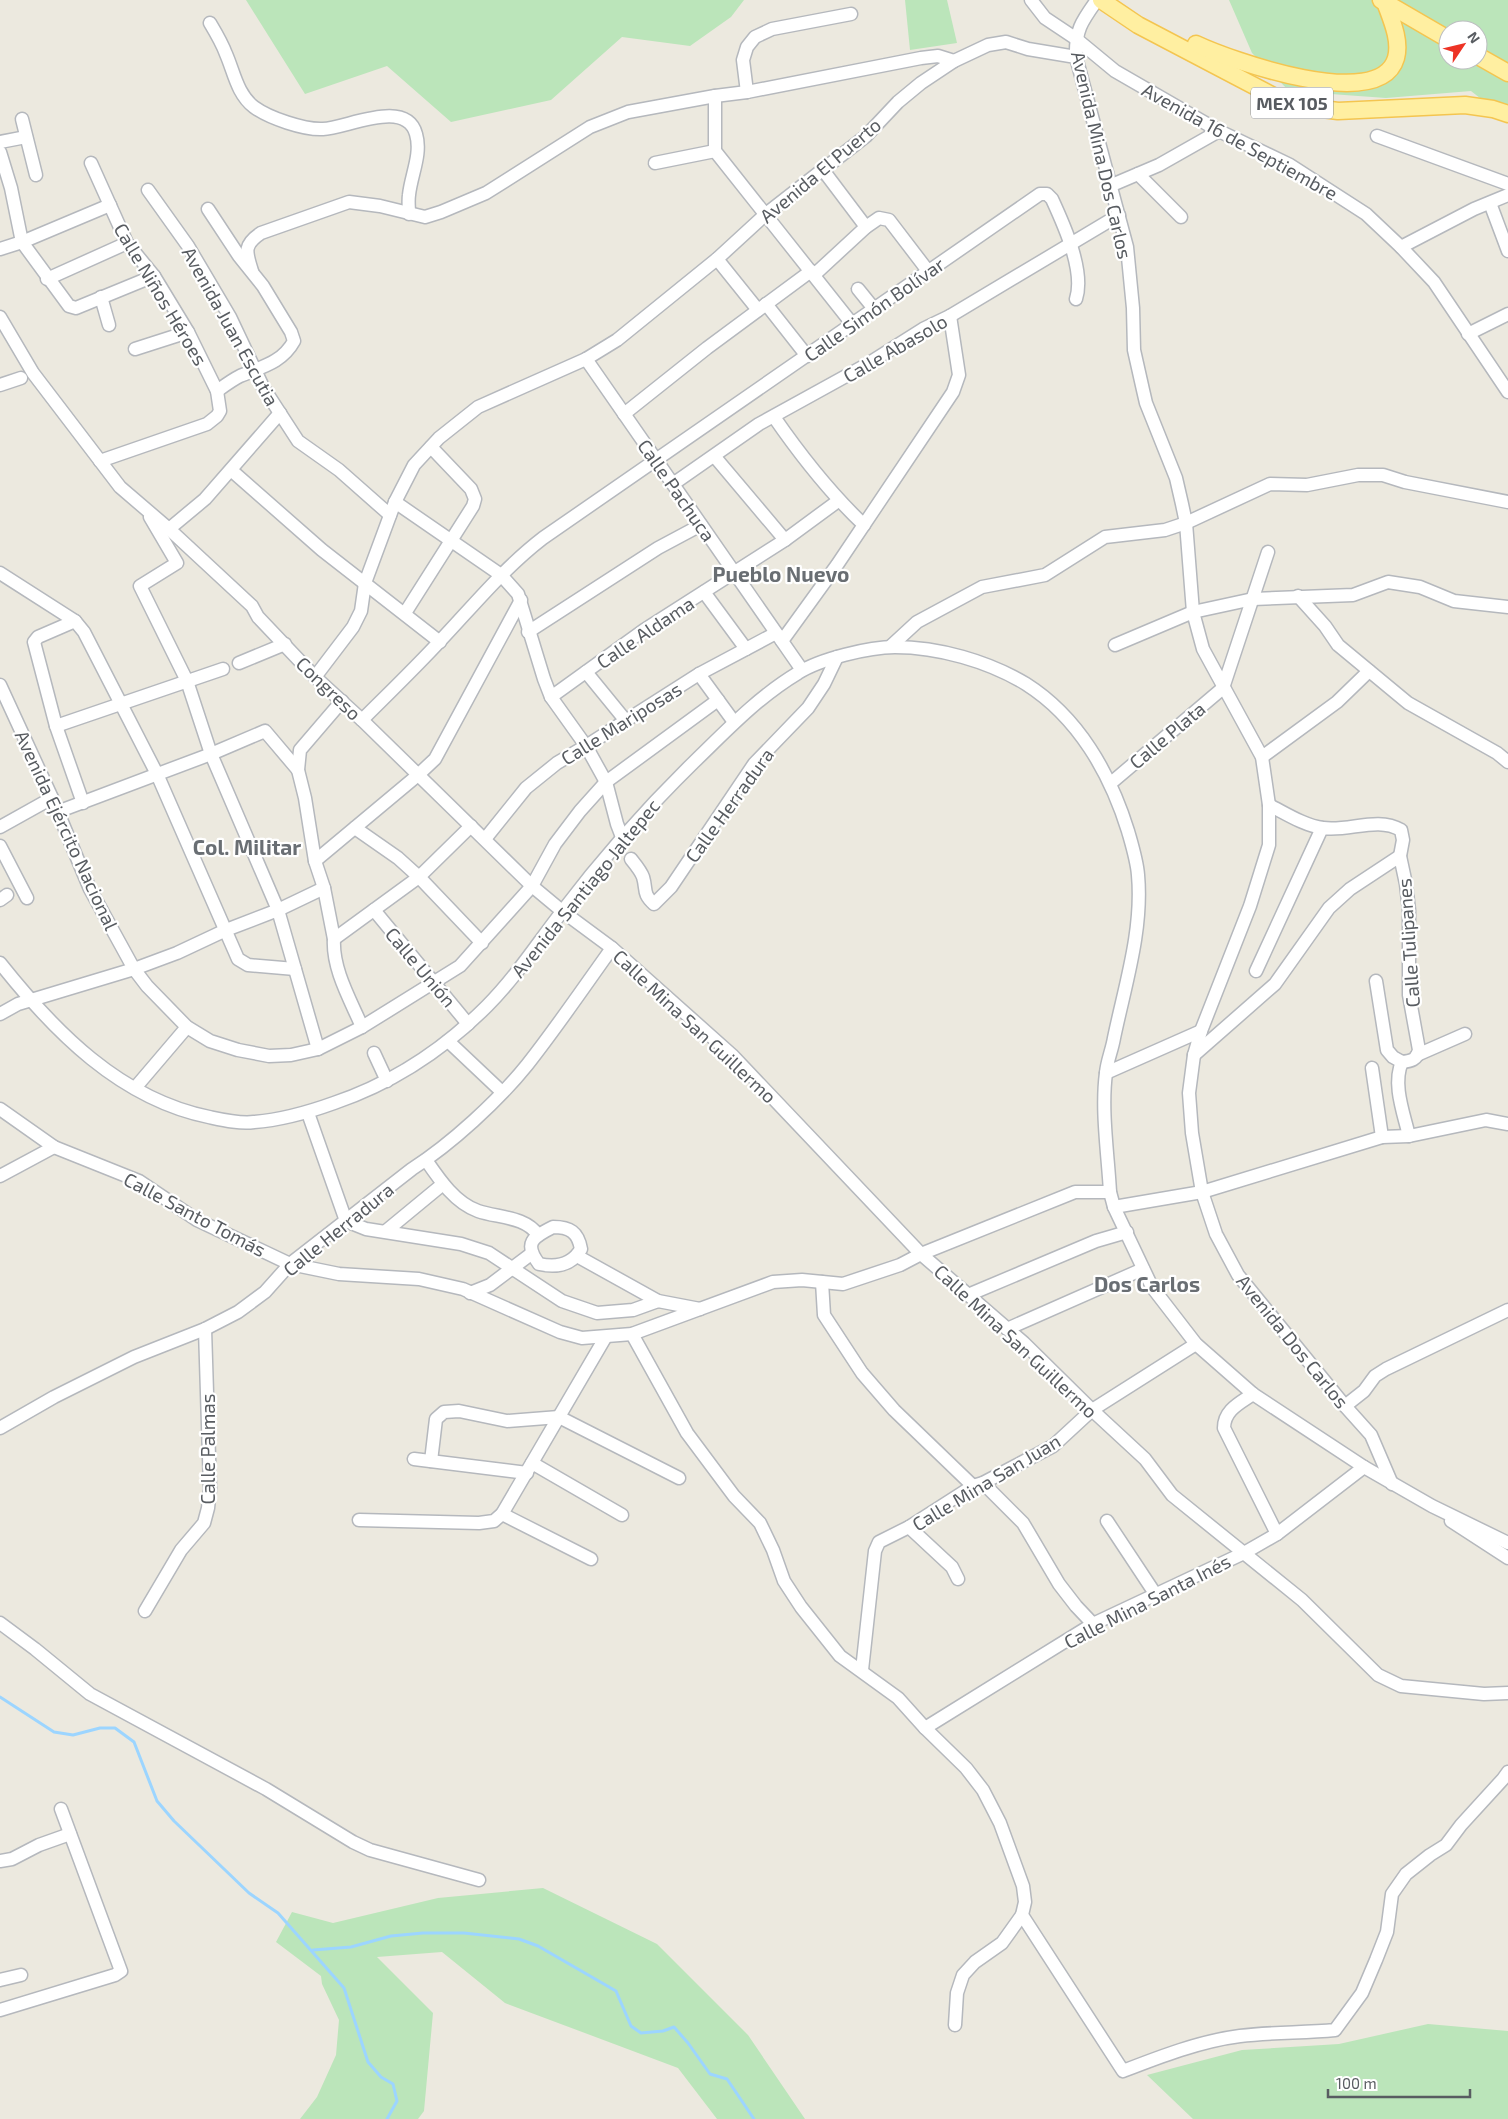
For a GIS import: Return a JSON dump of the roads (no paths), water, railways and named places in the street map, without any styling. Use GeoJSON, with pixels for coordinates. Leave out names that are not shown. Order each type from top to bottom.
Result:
{"type":"FeatureCollection","features":[{"type":"Feature","properties":{"kind":"main road","name":"MEX 105"},"geometry":{"type":"LineString","coordinates":[[1100,0],[1138,25],[1281,100],[1308,107],[1338,111],[1464,105],[1493,109],[1508,114]]}},
{"type":"Feature","properties":{"kind":"main road"},"geometry":{"type":"LineString","coordinates":[[1138,25],[1167,30],[1218,54],[1264,69],[1316,81],[1363,82],[1390,70],[1396,60],[1398,49],[1394,28],[1383,1]]}},
{"type":"Feature","properties":{"kind":"main road"},"geometry":{"type":"LineString","coordinates":[[1383,1],[1438,33]]}},
{"type":"Feature","properties":{"kind":"main road"},"geometry":{"type":"LineString","coordinates":[[1488,62],[1508,74]]}},
{"type":"Feature","properties":{"kind":"street","name":"Avenida Mina Dos Carlos"},"geometry":{"type":"LineString","coordinates":[[1031,0],[1045,18],[1067,34],[1076,38]]}},
{"type":"Feature","properties":{"kind":"street","name":"Avenida Mina Dos Carlos"},"geometry":{"type":"LineString","coordinates":[[1097,0],[1081,21],[1076,38],[1076,57],[1112,185],[1127,247],[1133,308],[1134,350],[1139,374],[1146,403],[1176,478],[1186,523],[1193,612],[1203,649],[1262,757],[1269,805],[1269,845],[1250,906],[1201,1031],[1194,1055],[1189,1093],[1192,1132],[1202,1192]]}},
{"type":"Feature","properties":{"kind":"street"},"geometry":{"type":"LineString","coordinates":[[747,92],[742,60],[747,47],[755,37],[772,29],[851,14]]}},
{"type":"Feature","properties":{"kind":"street"},"geometry":{"type":"LineString","coordinates":[[210,23],[226,52],[241,94],[255,108],[296,127],[321,129],[344,126],[376,117],[395,115],[407,122],[416,133],[417,153],[409,195],[409,214]]}},
{"type":"Feature","properties":{"kind":"street","name":"Avenida 16 de Septiembre"},"geometry":{"type":"LineString","coordinates":[[1076,38],[1115,71],[1219,131],[1290,165],[1366,214],[1434,282],[1508,392]]}},
{"type":"Feature","properties":{"kind":"street","name":"Avenida El Puerto"},"geometry":{"type":"LineString","coordinates":[[315,677],[353,626],[361,610],[365,583],[395,502],[414,465],[439,438],[478,407],[586,359],[617,340],[717,259],[766,214],[866,136],[905,96],[954,61],[988,44],[1006,42],[1028,49],[1076,57]]}},
{"type":"Feature","properties":{"kind":"street"},"geometry":{"type":"LineString","coordinates":[[252,271],[246,252],[250,240],[262,233],[349,202],[380,206],[425,217],[441,212],[486,193],[590,127],[628,112],[747,92],[921,58],[938,56],[954,61]]}},
{"type":"Feature","properties":{"kind":"street"},"geometry":{"type":"LineString","coordinates":[[715,96],[715,151],[854,325]]}},
{"type":"Feature","properties":{"kind":"street"},"geometry":{"type":"LineString","coordinates":[[22,119],[36,175]]}},
{"type":"Feature","properties":{"kind":"street"},"geometry":{"type":"LineString","coordinates":[[1112,185],[1159,166],[1219,131]]}},
{"type":"Feature","properties":{"kind":"street"},"geometry":{"type":"LineString","coordinates":[[1377,136],[1508,184]]}},
{"type":"Feature","properties":{"kind":"street"},"geometry":{"type":"LineString","coordinates":[[0,142],[26,137]]}},
{"type":"Feature","properties":{"kind":"street"},"geometry":{"type":"LineString","coordinates":[[656,163],[715,151]]}},
{"type":"Feature","properties":{"kind":"street"},"geometry":{"type":"LineString","coordinates":[[0,152],[11,188],[22,242],[47,279],[72,309],[154,276]]}},
{"type":"Feature","properties":{"kind":"street","name":"Calle Niños Héroes"},"geometry":{"type":"LineString","coordinates":[[91,163],[127,243],[154,276],[188,332],[217,391],[220,411],[207,424],[100,461]]}},
{"type":"Feature","properties":{"kind":"street"},"geometry":{"type":"LineString","coordinates":[[823,170],[866,227]]}},
{"type":"Feature","properties":{"kind":"street"},"geometry":{"type":"LineString","coordinates":[[1138,174],[1180,217]]}},
{"type":"Feature","properties":{"kind":"street","name":"Avenida Juan Escutia"},"geometry":{"type":"LineString","coordinates":[[148,190],[188,246],[230,317],[263,386],[298,441],[339,470],[390,515]]}},
{"type":"Feature","properties":{"kind":"street","name":"Calle Simón Bolívar"},"geometry":{"type":"LineString","coordinates":[[362,720],[440,642],[522,554],[655,459],[854,325],[928,271],[1040,194],[1047,194],[1052,199],[1072,243]]}},
{"type":"Feature","properties":{"kind":"street"},"geometry":{"type":"LineString","coordinates":[[1401,247],[1508,195]]}},
{"type":"Feature","properties":{"kind":"street"},"geometry":{"type":"LineString","coordinates":[[1490,203],[1508,251]]}},
{"type":"Feature","properties":{"kind":"street"},"geometry":{"type":"LineString","coordinates":[[0,249],[22,242],[110,205]]}},
{"type":"Feature","properties":{"kind":"street"},"geometry":{"type":"LineString","coordinates":[[208,209],[239,256],[252,271],[291,332],[294,341],[288,353],[257,371],[241,376],[217,391]]}},
{"type":"Feature","properties":{"kind":"street","name":"Calle Abasolo"},"geometry":{"type":"LineString","coordinates":[[673,484],[715,457],[760,424],[866,365],[1119,215]]}},
{"type":"Feature","properties":{"kind":"street"},"geometry":{"type":"LineString","coordinates":[[624,414],[762,306],[812,273],[879,218],[889,220],[928,271]]}},
{"type":"Feature","properties":{"kind":"street"},"geometry":{"type":"LineString","coordinates":[[47,279],[127,243]]}},
{"type":"Feature","properties":{"kind":"street"},"geometry":{"type":"LineString","coordinates":[[1072,243],[1079,290],[1076,299]]}},
{"type":"Feature","properties":{"kind":"street"},"geometry":{"type":"LineString","coordinates":[[717,259],[807,356]]}},
{"type":"Feature","properties":{"kind":"street"},"geometry":{"type":"LineString","coordinates":[[858,289],[875,310]]}},
{"type":"Feature","properties":{"kind":"street"},"geometry":{"type":"LineString","coordinates":[[101,297],[109,325]]}},
{"type":"Feature","properties":{"kind":"street"},"geometry":{"type":"LineString","coordinates":[[1468,334],[1508,314]]}},
{"type":"Feature","properties":{"kind":"street"},"geometry":{"type":"LineString","coordinates":[[779,637],[864,525],[953,392],[959,376],[950,316]]}},
{"type":"Feature","properties":{"kind":"street","name":"Congreso"},"geometry":{"type":"LineString","coordinates":[[0,317],[33,373],[120,487],[169,529],[252,606],[258,617],[315,677],[362,720],[532,886],[562,911]]}},
{"type":"Feature","properties":{"kind":"street"},"geometry":{"type":"LineString","coordinates":[[135,349],[188,332]]}},
{"type":"Feature","properties":{"kind":"street","name":"Calle Pachuca"},"geometry":{"type":"LineString","coordinates":[[586,359],[802,670]]}},
{"type":"Feature","properties":{"kind":"street"},"geometry":{"type":"LineString","coordinates":[[0,385],[20,378]]}},
{"type":"Feature","properties":{"kind":"street"},"geometry":{"type":"LineString","coordinates":[[169,529],[206,499],[280,413]]}},
{"type":"Feature","properties":{"kind":"street"},"geometry":{"type":"LineString","coordinates":[[774,416],[806,463],[838,501],[864,525]]}},
{"type":"Feature","properties":{"kind":"street"},"geometry":{"type":"LineString","coordinates":[[405,614],[473,506],[475,499],[471,489],[431,447]]}},
{"type":"Feature","properties":{"kind":"street"},"geometry":{"type":"LineString","coordinates":[[715,457],[785,540]]}},
{"type":"Feature","properties":{"kind":"street"},"geometry":{"type":"LineString","coordinates":[[231,470],[322,550],[440,642]]}},
{"type":"Feature","properties":{"kind":"street"},"geometry":{"type":"LineString","coordinates":[[891,646],[917,622],[982,587],[1045,575],[1105,536],[1165,530],[1186,523],[1270,484],[1307,485],[1358,475],[1383,475],[1405,482],[1508,502]]}},
{"type":"Feature","properties":{"kind":"street","name":"Calle Aldama"},"geometry":{"type":"LineString","coordinates":[[552,697],[644,630],[735,574],[838,501]]}},
{"type":"Feature","properties":{"kind":"street"},"geometry":{"type":"LineString","coordinates":[[395,502],[501,575],[521,600],[528,632],[552,697],[586,746],[606,782],[616,824],[622,836]]}},
{"type":"Feature","properties":{"kind":"street"},"geometry":{"type":"LineString","coordinates":[[144,508],[177,563],[140,586],[187,681],[211,754],[278,910],[318,1048]]}},
{"type":"Feature","properties":{"kind":"street"},"geometry":{"type":"LineString","coordinates":[[528,632],[658,548],[701,525]]}},
{"type":"Feature","properties":{"kind":"street"},"geometry":{"type":"LineString","coordinates":[[1224,688],[1268,552]]}},
{"type":"Feature","properties":{"kind":"street"},"geometry":{"type":"LineString","coordinates":[[0,573],[75,621],[84,632],[157,774],[238,959],[243,964],[295,969]]}},
{"type":"Feature","properties":{"kind":"street"},"geometry":{"type":"LineString","coordinates":[[1115,645],[1193,612],[1252,598],[1353,595],[1388,582],[1420,587],[1454,601],[1508,607]]}},
{"type":"Feature","properties":{"kind":"street"},"geometry":{"type":"LineString","coordinates":[[704,592],[746,649]]}},
{"type":"Feature","properties":{"kind":"street"},"geometry":{"type":"LineString","coordinates":[[1298,596],[1325,626],[1338,645],[1408,703],[1497,753],[1508,762]]}},
{"type":"Feature","properties":{"kind":"street"},"geometry":{"type":"LineString","coordinates":[[315,861],[435,759],[521,600]]}},
{"type":"Feature","properties":{"kind":"street"},"geometry":{"type":"LineString","coordinates":[[1490,605],[1508,614]]}},
{"type":"Feature","properties":{"kind":"street"},"geometry":{"type":"LineString","coordinates":[[75,621],[38,637],[34,642],[56,726],[83,803]]}},
{"type":"Feature","properties":{"kind":"street","name":"Calle Mariposas"},"geometry":{"type":"LineString","coordinates":[[485,839],[526,788],[556,763],[699,674],[746,649],[779,637]]}},
{"type":"Feature","properties":{"kind":"street"},"geometry":{"type":"LineString","coordinates":[[239,663],[285,644]]}},
{"type":"Feature","properties":{"kind":"street","name":"Avenida Santiago Jaltepec"},"geometry":{"type":"LineString","coordinates":[[0,963],[50,1024],[74,1046],[117,1078],[180,1111],[251,1123],[308,1112],[349,1098],[412,1068],[468,1024],[511,980],[562,911],[622,836],[734,722],[766,695],[802,670],[837,657],[891,646],[934,651],[970,659],[1022,681],[1046,698],[1072,724],[1097,758],[1111,783],[1130,839],[1138,874],[1138,917],[1136,937],[1106,1073],[1105,1100],[1110,1192],[1114,1207],[1152,1287],[1196,1344],[1253,1394],[1364,1467],[1432,1506]]}},
{"type":"Feature","properties":{"kind":"street","name":"Calle Herradura"},"geometry":{"type":"LineString","coordinates":[[631,859],[643,877],[644,889],[648,898],[654,904],[671,887],[754,764],[808,708],[824,684],[837,657]]}},
{"type":"Feature","properties":{"kind":"street"},"geometry":{"type":"LineString","coordinates":[[56,726],[223,668]]}},
{"type":"Feature","properties":{"kind":"street"},"geometry":{"type":"LineString","coordinates":[[1262,757],[1338,702],[1369,671]]}},
{"type":"Feature","properties":{"kind":"street"},"geometry":{"type":"LineString","coordinates":[[586,672],[626,721]]}},
{"type":"Feature","properties":{"kind":"street"},"geometry":{"type":"LineString","coordinates":[[699,674],[734,722]]}},
{"type":"Feature","properties":{"kind":"street","name":"Avenida Ejército Nacional"},"geometry":{"type":"LineString","coordinates":[[0,685],[52,798],[90,889],[134,969],[152,991],[187,1027],[210,1041],[238,1050],[270,1056],[291,1055],[318,1048],[362,1027],[460,966],[532,886],[555,844],[580,811],[606,782],[718,700]]}},
{"type":"Feature","properties":{"kind":"street","name":"Calle Plata"},"geometry":{"type":"LineString","coordinates":[[1111,783],[1224,688]]}},
{"type":"Feature","properties":{"kind":"street"},"geometry":{"type":"LineString","coordinates":[[342,701],[300,750],[298,770],[306,798],[315,861],[324,888],[334,948],[341,974],[362,1027]]}},
{"type":"Feature","properties":{"kind":"street"},"geometry":{"type":"LineString","coordinates":[[58,812],[211,754],[265,731],[298,770]]}},
{"type":"Feature","properties":{"kind":"street"},"geometry":{"type":"LineString","coordinates":[[0,827],[52,798]]}},
{"type":"Feature","properties":{"kind":"street"},"geometry":{"type":"LineString","coordinates":[[1194,1055],[1275,984],[1308,936],[1336,902],[1350,889],[1400,856],[1403,840],[1401,830],[1395,826],[1362,824],[1340,829],[1322,828],[1269,805]]}},
{"type":"Feature","properties":{"kind":"street"},"geometry":{"type":"LineString","coordinates":[[334,940],[419,877],[471,826]]}},
{"type":"Feature","properties":{"kind":"street"},"geometry":{"type":"LineString","coordinates":[[355,828],[398,858],[419,877],[482,943]]}},
{"type":"Feature","properties":{"kind":"street"},"geometry":{"type":"LineString","coordinates":[[1256,971],[1322,828]]}},
{"type":"Feature","properties":{"kind":"street"},"geometry":{"type":"LineString","coordinates":[[0,846],[27,898]]}},
{"type":"Feature","properties":{"kind":"street","name":"Calle Tulipanes"},"geometry":{"type":"LineString","coordinates":[[1400,856],[1409,910],[1409,995],[1418,1043],[1418,1056]]}},
{"type":"Feature","properties":{"kind":"street"},"geometry":{"type":"LineString","coordinates":[[0,1014],[29,1000],[134,969],[177,953],[226,930],[278,910],[324,888]]}},
{"type":"Feature","properties":{"kind":"street","name":"Calle Unión"},"geometry":{"type":"LineString","coordinates":[[374,910],[468,1024]]}},
{"type":"Feature","properties":{"kind":"street","name":"Calle Mina San Guillermo"},"geometry":{"type":"LineString","coordinates":[[562,911],[612,948],[732,1055],[921,1254],[1024,1343],[1145,1459],[1172,1495],[1302,1600],[1378,1675],[1401,1686],[1484,1694],[1508,1693]]}},
{"type":"Feature","properties":{"kind":"street","name":"Calle Herradura"},"geometry":{"type":"LineString","coordinates":[[0,1428],[54,1397],[134,1357],[205,1329],[238,1312],[265,1292],[290,1264],[426,1160],[489,1106],[526,1066],[612,948]]}},
{"type":"Feature","properties":{"kind":"street"},"geometry":{"type":"LineString","coordinates":[[1376,981],[1387,1050],[1393,1057],[1402,1062],[1412,1060],[1465,1034]]}},
{"type":"Feature","properties":{"kind":"street"},"geometry":{"type":"LineString","coordinates":[[134,1088],[187,1027]]}},
{"type":"Feature","properties":{"kind":"street"},"geometry":{"type":"LineString","coordinates":[[1106,1073],[1201,1031]]}},
{"type":"Feature","properties":{"kind":"street"},"geometry":{"type":"LineString","coordinates":[[448,1041],[502,1092]]}},
{"type":"Feature","properties":{"kind":"street"},"geometry":{"type":"LineString","coordinates":[[374,1053],[387,1081]]}},
{"type":"Feature","properties":{"kind":"street"},"geometry":{"type":"LineString","coordinates":[[1402,1062],[1398,1072],[1401,1100],[1409,1136]]}},
{"type":"Feature","properties":{"kind":"street"},"geometry":{"type":"LineString","coordinates":[[1372,1068],[1382,1136]]}},
{"type":"Feature","properties":{"kind":"street","name":"Calle Santo Tomás"},"geometry":{"type":"LineString","coordinates":[[0,1109],[54,1147],[139,1181],[196,1220],[290,1264],[339,1274],[419,1279],[470,1293],[560,1332],[582,1338],[605,1338],[632,1334],[773,1282],[802,1280],[843,1284],[900,1265],[921,1254],[1075,1192],[1110,1192]]}},
{"type":"Feature","properties":{"kind":"street"},"geometry":{"type":"LineString","coordinates":[[308,1112],[346,1221],[366,1229],[461,1244],[490,1254],[510,1269],[562,1300],[597,1313],[633,1310],[658,1301]]}},
{"type":"Feature","properties":{"kind":"street"},"geometry":{"type":"LineString","coordinates":[[1114,1207],[1202,1192],[1382,1136],[1409,1136],[1486,1120],[1508,1124]]}},
{"type":"Feature","properties":{"kind":"street"},"geometry":{"type":"LineString","coordinates":[[0,1176],[54,1147]]}},
{"type":"Feature","properties":{"kind":"street"},"geometry":{"type":"LineString","coordinates":[[426,1160],[443,1184],[464,1204],[478,1211],[512,1218],[534,1228],[538,1235]]}},
{"type":"Feature","properties":{"kind":"street"},"geometry":{"type":"LineString","coordinates":[[386,1231],[443,1184]]}},
{"type":"Feature","properties":{"kind":"street","name":"Avenida Dos Carlos"},"geometry":{"type":"LineString","coordinates":[[1202,1192],[1216,1234],[1238,1274],[1370,1435],[1392,1484]]}},
{"type":"Feature","properties":{"kind":"street"},"geometry":{"type":"LineString","coordinates":[[553,1227],[563,1227],[573,1231],[579,1238],[581,1249],[577,1256],[562,1266],[539,1264],[531,1254],[531,1245],[538,1235],[553,1227]]}},
{"type":"Feature","properties":{"kind":"street"},"geometry":{"type":"LineString","coordinates":[[968,1295],[1096,1241],[1127,1232]]}},
{"type":"Feature","properties":{"kind":"street"},"geometry":{"type":"LineString","coordinates":[[470,1293],[490,1285],[531,1254]]}},
{"type":"Feature","properties":{"kind":"street"},"geometry":{"type":"LineString","coordinates":[[577,1256],[658,1301],[700,1310]]}},
{"type":"Feature","properties":{"kind":"street"},"geometry":{"type":"LineString","coordinates":[[1007,1329],[1143,1269]]}},
{"type":"Feature","properties":{"kind":"street"},"geometry":{"type":"LineString","coordinates":[[822,1282],[824,1315],[862,1374],[894,1410],[1023,1523],[1059,1584],[1093,1624]]}},
{"type":"Feature","properties":{"kind":"street"},"geometry":{"type":"LineString","coordinates":[[1345,1406],[1364,1391],[1375,1376],[1386,1369],[1508,1310]]}},
{"type":"Feature","properties":{"kind":"street","name":"Calle Palmas"},"geometry":{"type":"LineString","coordinates":[[145,1610],[181,1550],[204,1523],[208,1508],[210,1489],[205,1329]]}},
{"type":"Feature","properties":{"kind":"street"},"geometry":{"type":"LineString","coordinates":[[632,1334],[687,1433],[729,1490],[760,1523],[773,1550],[784,1581],[801,1607],[840,1656],[862,1670],[898,1698],[925,1728],[966,1768],[983,1790],[1000,1823],[1023,1886],[1025,1902],[1022,1915],[1002,1943],[975,1962],[963,1975],[957,1992],[955,2025]]}},
{"type":"Feature","properties":{"kind":"street"},"geometry":{"type":"LineString","coordinates":[[359,1520],[479,1523],[494,1521],[502,1514],[530,1468],[605,1338]]}},
{"type":"Feature","properties":{"kind":"street","name":"Calle Mina San Juan"},"geometry":{"type":"LineString","coordinates":[[862,1670],[875,1551],[879,1542],[909,1527],[978,1485],[1053,1446],[1092,1410],[1196,1344]]}},
{"type":"Feature","properties":{"kind":"street"},"geometry":{"type":"LineString","coordinates":[[1253,1394],[1231,1409],[1224,1419],[1224,1428],[1277,1534]]}},
{"type":"Feature","properties":{"kind":"street"},"geometry":{"type":"LineString","coordinates":[[431,1462],[436,1418],[444,1412],[458,1411],[507,1420],[559,1417],[679,1478]]}},
{"type":"Feature","properties":{"kind":"street"},"geometry":{"type":"LineString","coordinates":[[414,1460],[530,1468],[622,1515]]}},
{"type":"Feature","properties":{"kind":"street","name":"Calle Mina Santa Inés"},"geometry":{"type":"LineString","coordinates":[[925,1728],[1093,1624],[1244,1553],[1277,1534],[1364,1467]]}},
{"type":"Feature","properties":{"kind":"street"},"geometry":{"type":"LineString","coordinates":[[1432,1506],[1508,1543]]}},
{"type":"Feature","properties":{"kind":"street"},"geometry":{"type":"LineString","coordinates":[[1432,1506],[1458,1527],[1508,1558]]}},
{"type":"Feature","properties":{"kind":"street"},"geometry":{"type":"LineString","coordinates":[[502,1514],[591,1558]]}},
{"type":"Feature","properties":{"kind":"street"},"geometry":{"type":"LineString","coordinates":[[1107,1521],[1156,1595]]}},
{"type":"Feature","properties":{"kind":"street"},"geometry":{"type":"LineString","coordinates":[[909,1527],[952,1567],[958,1580]]}},
{"type":"Feature","properties":{"kind":"street"},"geometry":{"type":"LineString","coordinates":[[0,1623],[90,1694],[266,1789],[352,1842],[370,1850],[479,1880]]}},
{"type":"Feature","properties":{"kind":"street"},"geometry":{"type":"LineString","coordinates":[[1022,1915],[1123,2071],[1164,2054],[1238,2036],[1277,2032],[1335,2030],[1362,1993],[1376,1960],[1387,1932],[1392,1894],[1406,1874],[1446,1845],[1460,1825],[1503,1780],[1508,1772]]}},
{"type":"Feature","properties":{"kind":"street"},"geometry":{"type":"LineString","coordinates":[[0,2010],[115,1975],[121,1971],[61,1809]]}},
{"type":"Feature","properties":{"kind":"street"},"geometry":{"type":"LineString","coordinates":[[0,1861],[12,1859],[39,1845],[70,1834]]}},
{"type":"Feature","properties":{"kind":"street"},"geometry":{"type":"LineString","coordinates":[[0,1980],[21,1975]]}},
{"type":"Feature","properties":{"kind":"waterway"},"geometry":{"type":"LineString","coordinates":[[0,1697],[54,1732],[73,1735],[100,1728],[115,1728],[134,1742],[157,1801],[174,1821],[249,1893],[278,1913],[344,1988],[368,2062],[381,2077],[393,2084],[397,2101],[387,2119]]}},
{"type":"Feature","properties":{"kind":"waterway"},"geometry":{"type":"LineString","coordinates":[[313,1950],[351,1947],[391,1936],[423,1933],[464,1933],[519,1939],[538,1946],[616,1991],[631,2026],[641,2033],[663,2031],[674,2027],[710,2074],[727,2079],[754,2119]]}},
{"type":"Feature","properties":{"kind":"district","name":"Pueblo Nuevo"},"geometry":{"type":"Point","coordinates":[781,573]}},
{"type":"Feature","properties":{"kind":"district","name":"Col. Militar"},"geometry":{"type":"Point","coordinates":[247,846]}},
{"type":"Feature","properties":{"kind":"district","name":"Dos Carlos"},"geometry":{"type":"Point","coordinates":[1147,1283]}}]}
